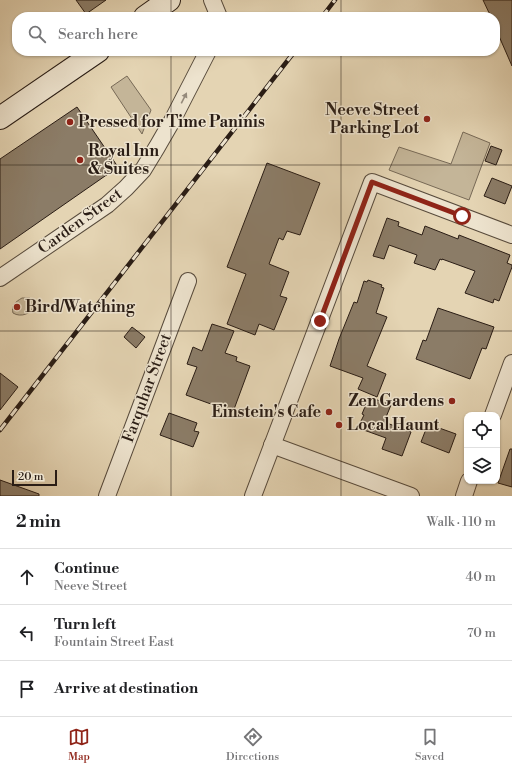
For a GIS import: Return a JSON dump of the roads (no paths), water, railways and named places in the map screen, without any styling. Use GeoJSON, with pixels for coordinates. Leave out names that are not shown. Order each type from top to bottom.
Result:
{"type":"FeatureCollection","features":[{"type":"Feature","properties":{"kind":"street"},"geometry":{"type":"LineString","coordinates":[[152,12],[169,0]]}},
{"type":"Feature","properties":{"kind":"street"},"geometry":{"type":"LineString","coordinates":[[212,0],[217,12]]}},
{"type":"Feature","properties":{"kind":"street"},"geometry":{"type":"LineString","coordinates":[[0,118],[91,56]]}},
{"type":"Feature","properties":{"kind":"street","name":"Carden Street"},"geometry":{"type":"LineString","coordinates":[[0,278],[107,204],[126,188],[143,170],[157,147],[205,56]]}},
{"type":"Feature","properties":{"kind":"street"},"geometry":{"type":"LineString","coordinates":[[253,496],[372,182],[512,235]]}},
{"type":"Feature","properties":{"kind":"street","name":"Farquhar Street"},"geometry":{"type":"LineString","coordinates":[[107,496],[188,281]]}},
{"type":"Feature","properties":{"kind":"street"},"geometry":{"type":"LineString","coordinates":[[494,412],[512,363]]}},
{"type":"Feature","properties":{"kind":"street"},"geometry":{"type":"LineString","coordinates":[[272,445],[411,496]]}},
{"type":"Feature","properties":{"kind":"street"},"geometry":{"type":"LineString","coordinates":[[464,496],[468,484]]}},
{"type":"Feature","properties":{"kind":"railway"},"geometry":{"type":"LineString","coordinates":[[326,12],[335,0]]}},
{"type":"Feature","properties":{"kind":"railway"},"geometry":{"type":"LineString","coordinates":[[0,430],[291,56]]}},
{"type":"Feature","properties":{"kind":"place","name":"Neeve Street Parking Lot"},"geometry":{"type":"Point","coordinates":[427,119]}},
{"type":"Feature","properties":{"kind":"place","name":"Pressed for Time Paninis"},"geometry":{"type":"Point","coordinates":[70,122]}},
{"type":"Feature","properties":{"kind":"place","name":"Royal Inn & Suites"},"geometry":{"type":"Point","coordinates":[80,160]}},
{"type":"Feature","properties":{"kind":"place","name":"Bird/Watching"},"geometry":{"type":"Point","coordinates":[17,307]}},
{"type":"Feature","properties":{"kind":"place","name":"Zen Gardens"},"geometry":{"type":"Point","coordinates":[452,401]}},
{"type":"Feature","properties":{"kind":"place","name":"Einstein's Cafe"},"geometry":{"type":"Point","coordinates":[329,412]}},
{"type":"Feature","properties":{"kind":"place","name":"Local Haunt"},"geometry":{"type":"Point","coordinates":[339,425]}}]}
